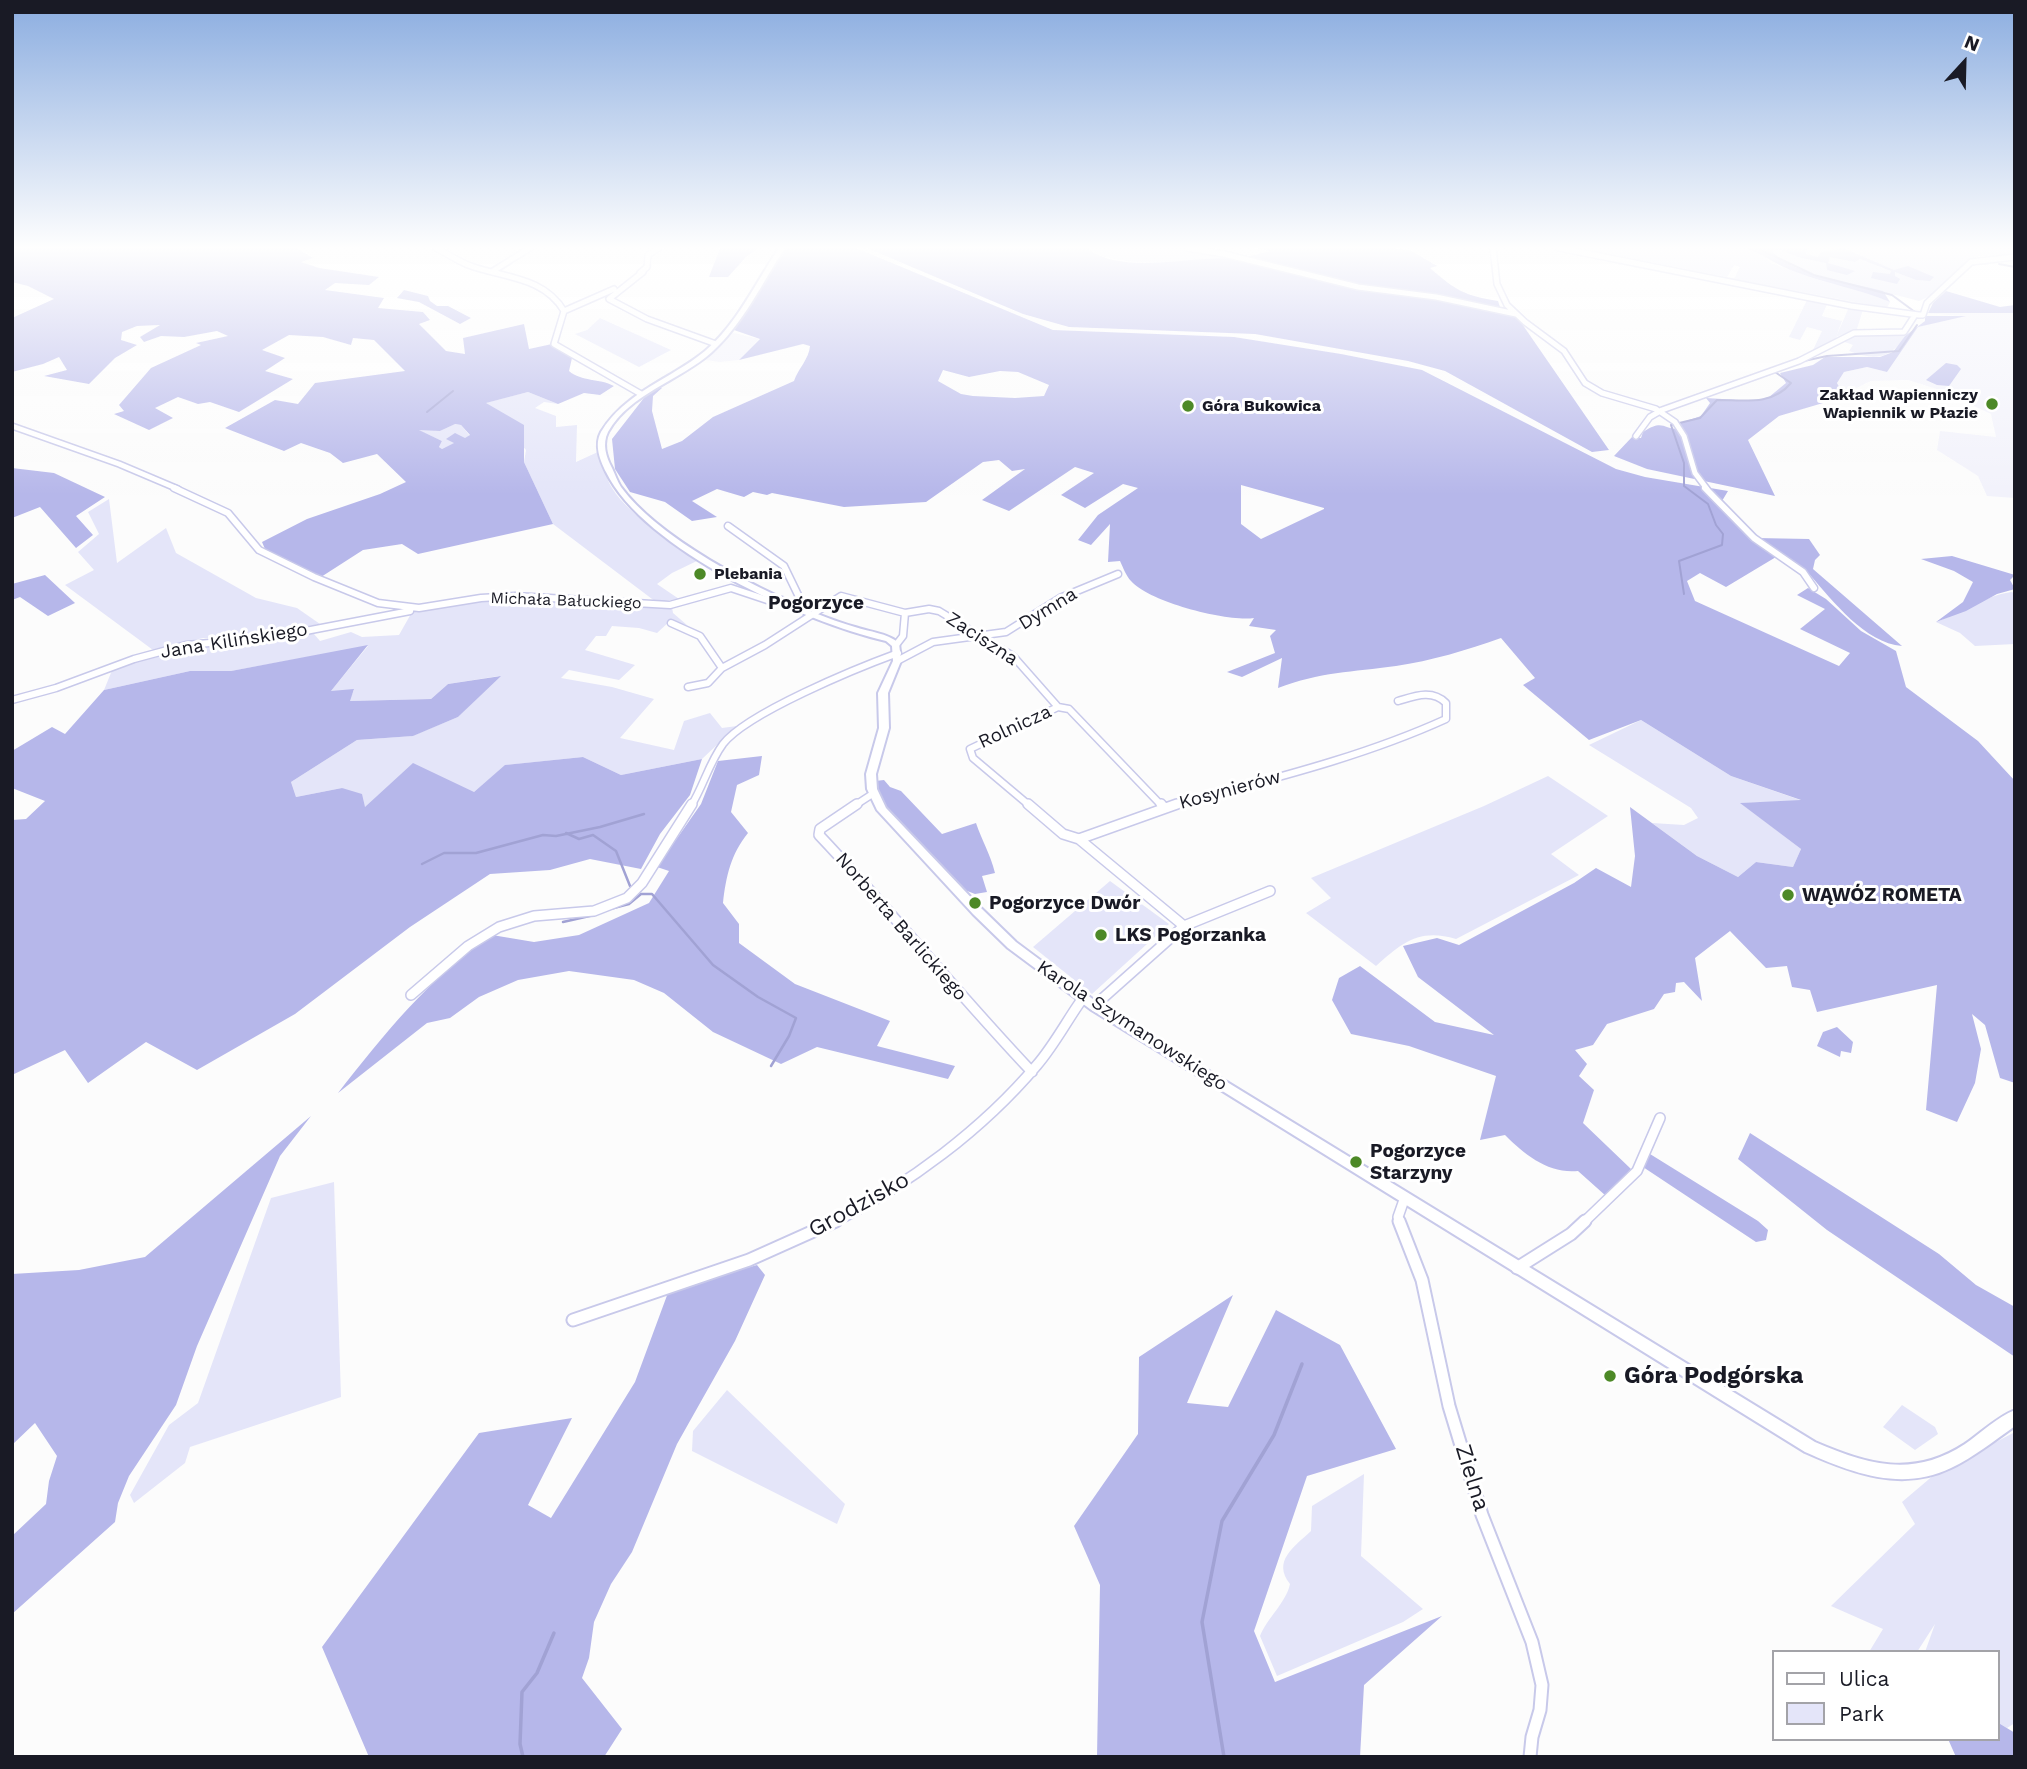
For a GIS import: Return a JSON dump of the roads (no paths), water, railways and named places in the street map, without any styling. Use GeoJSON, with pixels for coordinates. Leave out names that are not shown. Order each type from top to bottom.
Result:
{"type":"FeatureCollection","features":[{"type":"Feature","properties":{"kind":"street"},"geometry":{"type":"LineString","coordinates":[[558,331],[554,344],[641,394]]}},
{"type":"Feature","properties":{"kind":"street"},"geometry":{"type":"LineString","coordinates":[[679,331],[716,344]]}},
{"type":"Feature","properties":{"kind":"street"},"geometry":{"type":"LineString","coordinates":[[725,331],[716,344],[697,360],[641,394],[608,429],[601,445],[613,483],[652,524],[731,574],[838,625],[889,639],[897,653]]}},
{"type":"Feature","properties":{"kind":"street"},"geometry":{"type":"LineString","coordinates":[[1538,331],[1563,350],[1574,373],[1591,387],[1662,410],[1674,421],[1687,439],[1692,469],[1707,489],[1740,526],[1776,556],[1805,574],[1814,588]]}},
{"type":"Feature","properties":{"kind":"street"},"geometry":{"type":"LineString","coordinates":[[1636,436],[1650,417],[1662,410],[1799,361],[1854,333],[1905,331]]}},
{"type":"Feature","properties":{"kind":"street","name":"Michała Bałuckiego"},"geometry":{"type":"LineString","coordinates":[[12,426],[119,464],[216,506],[228,513],[260,550],[314,577],[378,603],[419,608],[481,598],[515,596],[670,605],[731,588],[769,601],[782,600]]}},
{"type":"Feature","properties":{"kind":"street"},"geometry":{"type":"LineString","coordinates":[[729,527],[784,566],[801,601],[797,607]]}},
{"type":"Feature","properties":{"kind":"street","name":"Dymna"},"geometry":{"type":"LineString","coordinates":[[411,995],[483,934],[534,916],[590,913],[628,898],[639,887],[691,806],[720,746],[740,727],[853,670],[897,653],[933,642],[1014,629],[1060,598],[1118,574]]}},
{"type":"Feature","properties":{"kind":"street","name":"Zaciszna"},"geometry":{"type":"LineString","coordinates":[[688,687],[701,687],[719,676],[722,668],[765,645],[841,596],[905,613],[929,609],[939,611],[1013,656],[1058,707]]}},
{"type":"Feature","properties":{"kind":"street","name":"Jana Kilińskiego"},"geometry":{"type":"LineString","coordinates":[[12,700],[56,688],[134,659],[186,645],[269,638],[419,608]]}},
{"type":"Feature","properties":{"kind":"street"},"geometry":{"type":"LineString","coordinates":[[874,793],[872,774],[884,728],[883,693],[903,636],[905,613]]}},
{"type":"Feature","properties":{"kind":"street"},"geometry":{"type":"LineString","coordinates":[[671,623],[685,626],[704,639],[712,658],[722,668]]}},
{"type":"Feature","properties":{"kind":"street","name":"Kosynierów"},"geometry":{"type":"LineString","coordinates":[[1079,839],[1164,808],[1336,761],[1409,736],[1446,719],[1446,702],[1438,695],[1429,694],[1398,701]]}},
{"type":"Feature","properties":{"kind":"street","name":"Rolnicza"},"geometry":{"type":"LineString","coordinates":[[1079,839],[1063,834],[969,751],[1058,707],[1076,714],[1164,808]]}},
{"type":"Feature","properties":{"kind":"street","name":"Karola Szymanowskiego"},"geometry":{"type":"LineString","coordinates":[[874,793],[893,823],[918,846],[977,911],[1015,947],[1094,1006],[1781,1431],[1838,1460],[1884,1470],[1910,1471],[1935,1468],[1956,1458],[2015,1416]]}},
{"type":"Feature","properties":{"kind":"street","name":"Norberta Barlickiego"},"geometry":{"type":"LineString","coordinates":[[874,793],[828,822],[818,835],[867,886],[977,1014],[1032,1072]]}},
{"type":"Feature","properties":{"kind":"street"},"geometry":{"type":"LineString","coordinates":[[1079,839],[1184,926]]}},
{"type":"Feature","properties":{"kind":"street"},"geometry":{"type":"LineString","coordinates":[[1094,1006],[1184,926],[1270,891]]}},
{"type":"Feature","properties":{"kind":"street","name":"Grodzisko"},"geometry":{"type":"LineString","coordinates":[[572,1320],[764,1254],[854,1210],[940,1158],[976,1128],[1032,1072],[1083,998]]}},
{"type":"Feature","properties":{"kind":"street"},"geometry":{"type":"LineString","coordinates":[[1517,1268],[1571,1234],[1637,1171],[1660,1118]]}},
{"type":"Feature","properties":{"kind":"street","name":"Zielna"},"geometry":{"type":"LineString","coordinates":[[1405,1198],[1398,1217],[1422,1280],[1449,1406],[1482,1514],[1529,1633],[1542,1685],[1541,1710],[1532,1737],[1530,1757]]}},
{"type":"Feature","properties":{"kind":"waterway"},"geometry":{"type":"LineString","coordinates":[[1804,361],[1827,356],[1899,351],[1913,331]]}},
{"type":"Feature","properties":{"kind":"waterway"},"geometry":{"type":"LineString","coordinates":[[1684,594],[1679,561],[1722,545],[1723,534],[1716,525],[1708,504],[1684,486],[1684,463],[1671,425],[1700,418],[1717,400],[1747,401],[1775,395],[1791,383],[1775,372],[1782,369]]}},
{"type":"Feature","properties":{"kind":"waterway"},"geometry":{"type":"LineString","coordinates":[[427,412],[453,391]]}},
{"type":"Feature","properties":{"kind":"waterway"},"geometry":{"type":"LineString","coordinates":[[567,834],[644,814]]}},
{"type":"Feature","properties":{"kind":"waterway"},"geometry":{"type":"LineString","coordinates":[[422,864],[444,853],[476,853],[543,835],[567,834]]}},
{"type":"Feature","properties":{"kind":"waterway"},"geometry":{"type":"LineString","coordinates":[[567,834],[579,839],[593,835],[616,851],[630,886]]}},
{"type":"Feature","properties":{"kind":"waterway"},"geometry":{"type":"LineString","coordinates":[[610,909],[629,904],[641,894],[652,894],[713,965],[758,997],[796,1018],[789,1036],[771,1066]]}},
{"type":"Feature","properties":{"kind":"waterway"},"geometry":{"type":"LineString","coordinates":[[563,922],[594,915]]}},
{"type":"Feature","properties":{"kind":"waterway"},"geometry":{"type":"LineString","coordinates":[[1224,1757],[1202,1622],[1222,1521],[1274,1435],[1302,1364]]}},
{"type":"Feature","properties":{"kind":"waterway"},"geometry":{"type":"LineString","coordinates":[[523,1757],[520,1744],[522,1692],[537,1673],[554,1633]]}},
{"type":"Feature","properties":{"kind":"place","name":"Zakład Wapienniczy Wapiennik w Płazie"},"geometry":{"type":"Point","coordinates":[1992,404]}},
{"type":"Feature","properties":{"kind":"place","name":"Góra Bukowica"},"geometry":{"type":"Point","coordinates":[1188,406]}},
{"type":"Feature","properties":{"kind":"place","name":"Plebania"},"geometry":{"type":"Point","coordinates":[700,574]}},
{"type":"Feature","properties":{"kind":"place","name":"WĄWÓZ ROMETA"},"geometry":{"type":"Point","coordinates":[1788,895]}},
{"type":"Feature","properties":{"kind":"place","name":"Pogorzyce Dwór"},"geometry":{"type":"Point","coordinates":[975,903]}},
{"type":"Feature","properties":{"kind":"place","name":"LKS Pogorzanka"},"geometry":{"type":"Point","coordinates":[1101,935]}},
{"type":"Feature","properties":{"kind":"place","name":"Pogorzyce Starzyny"},"geometry":{"type":"Point","coordinates":[1356,1162]}},
{"type":"Feature","properties":{"kind":"place","name":"Góra Podgórska"},"geometry":{"type":"Point","coordinates":[1610,1376]}},
{"type":"Feature","properties":{"kind":"district","name":"Pogorzyce"},"geometry":{"type":"Point","coordinates":[816,603]}}]}
